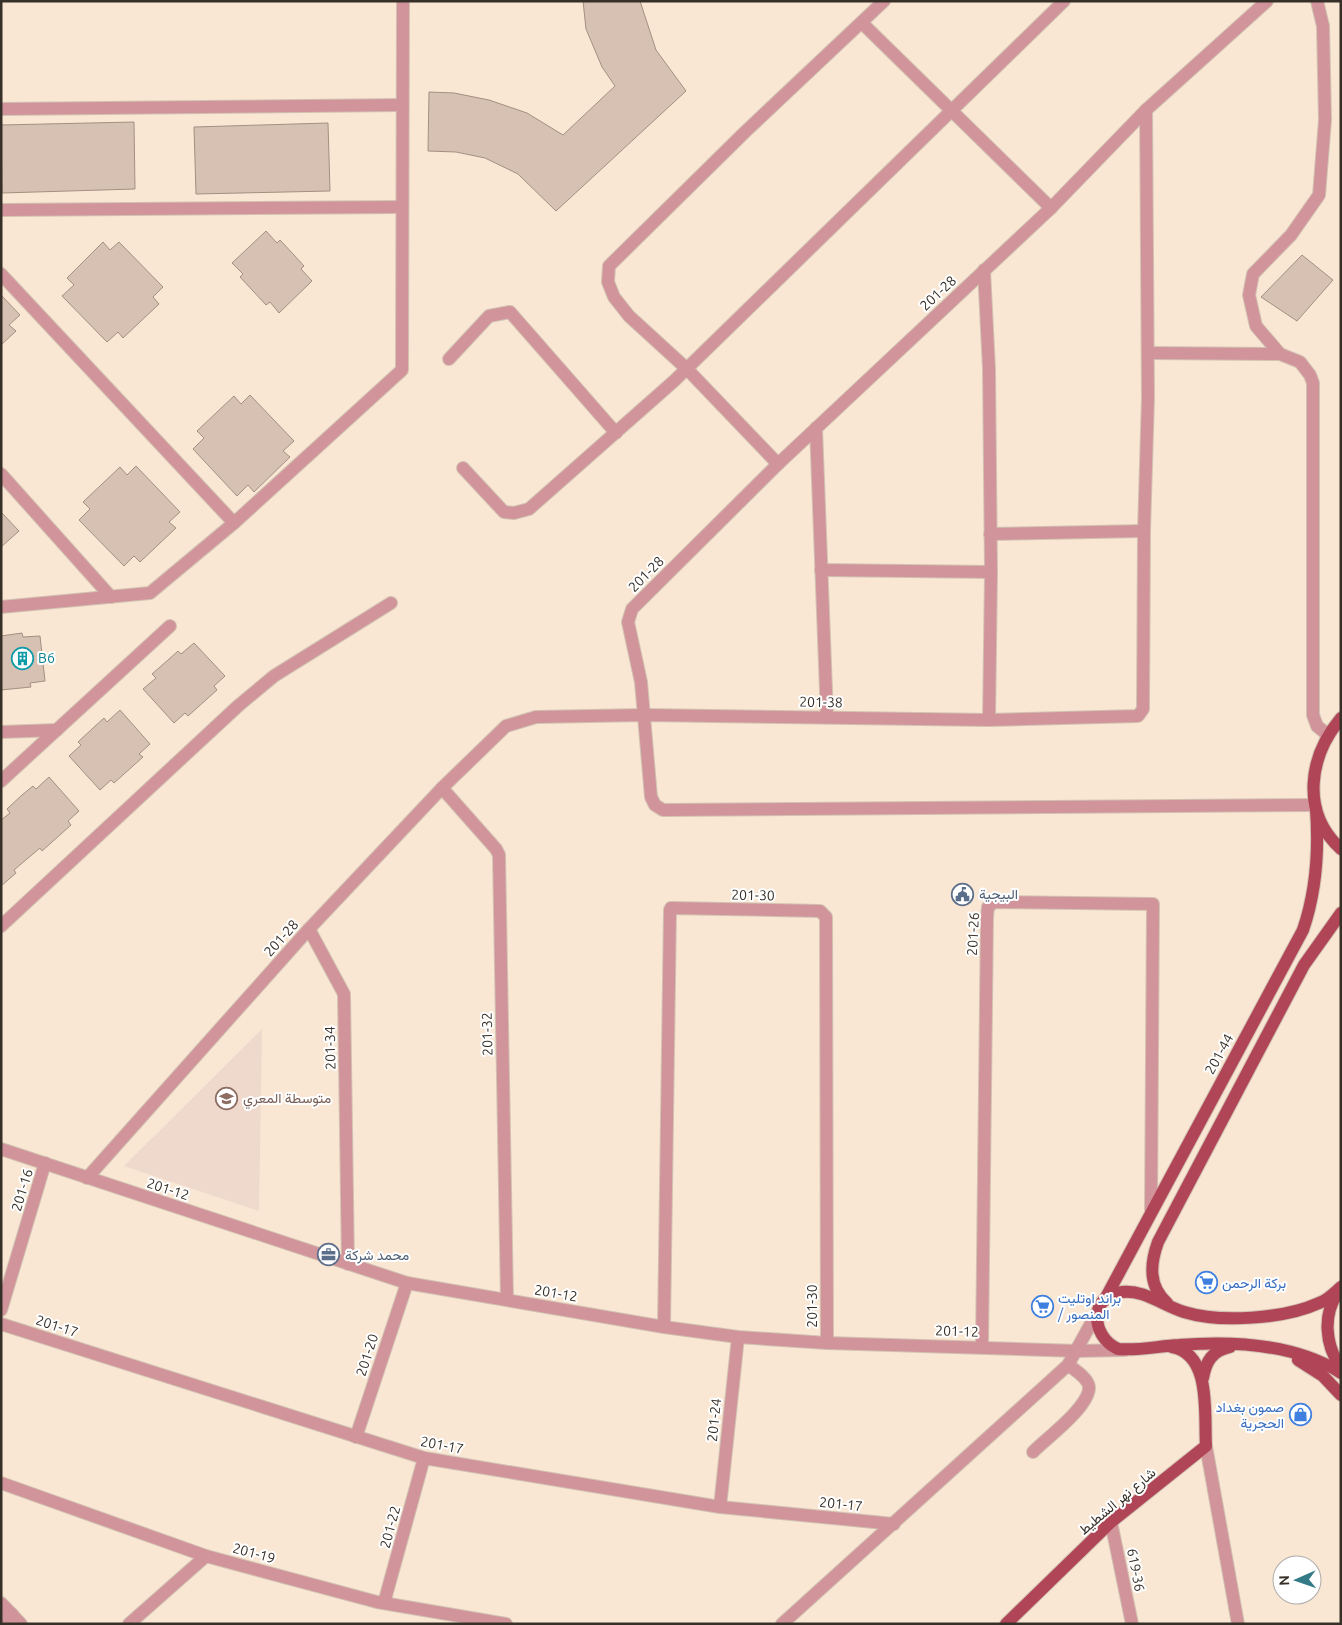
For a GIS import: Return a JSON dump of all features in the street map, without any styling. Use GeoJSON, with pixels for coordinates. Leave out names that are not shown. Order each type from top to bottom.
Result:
{"type":"FeatureCollection","features":[{"type":"Feature","properties":{"kind":"main road","name":"201-44"},"geometry":{"type":"LineString","coordinates":[[1101,1305],[1303,930],[1310,905],[1317,856],[1313,779],[1319,752],[1328,735],[1341,718]]}},
{"type":"Feature","properties":{"kind":"main road"},"geometry":{"type":"LineString","coordinates":[[1315,807],[1328,835],[1341,849]]}},
{"type":"Feature","properties":{"kind":"main road"},"geometry":{"type":"LineString","coordinates":[[1184,1312],[1169,1305],[1162,1299],[1152,1280],[1154,1253],[1158,1242],[1304,965],[1341,913]]}},
{"type":"Feature","properties":{"kind":"main road"},"geometry":{"type":"LineString","coordinates":[[1101,1305],[1111,1295],[1128,1291],[1184,1312],[1231,1318],[1294,1312],[1321,1303],[1341,1288]]}},
{"type":"Feature","properties":{"kind":"main road"},"geometry":{"type":"LineString","coordinates":[[1341,1288],[1332,1304],[1328,1326],[1330,1347],[1341,1368]]}},
{"type":"Feature","properties":{"kind":"main road","name":"201-12"},"geometry":{"type":"LineString","coordinates":[[1101,1305],[1096,1318],[1102,1337],[1109,1345],[1128,1350],[1202,1344],[1260,1348],[1311,1358],[1328,1364],[1341,1373]]}},
{"type":"Feature","properties":{"kind":"main road"},"geometry":{"type":"LineString","coordinates":[[1163,1346],[1174,1347],[1189,1354],[1198,1365],[1202,1386],[1206,1446]]}},
{"type":"Feature","properties":{"kind":"main road"},"geometry":{"type":"LineString","coordinates":[[1202,1386],[1205,1366],[1210,1356],[1218,1351],[1240,1346]]}},
{"type":"Feature","properties":{"kind":"main road"},"geometry":{"type":"LineString","coordinates":[[1260,1348],[1301,1361],[1323,1376],[1341,1395]]}},
{"type":"Feature","properties":{"kind":"main road","name":"شارع نهر الشطيط"},"geometry":{"type":"LineString","coordinates":[[1008,1623],[1112,1522],[1206,1446]]}},
{"type":"Feature","properties":{"kind":"street"},"geometry":{"type":"LineString","coordinates":[[1,607],[150,593],[234,523],[402,370],[403,1]]}},
{"type":"Feature","properties":{"kind":"street"},"geometry":{"type":"LineString","coordinates":[[778,464],[687,369],[629,316],[614,297],[608,282],[609,266],[884,1]]}},
{"type":"Feature","properties":{"kind":"street"},"geometry":{"type":"LineString","coordinates":[[463,468],[504,512],[514,513],[529,509],[687,369],[1064,1]]}},
{"type":"Feature","properties":{"kind":"street","name":"201-28"},"geometry":{"type":"LineString","coordinates":[[644,715],[640,677],[628,622],[632,609],[778,464],[1051,208],[1146,110],[1267,1]]}},
{"type":"Feature","properties":{"kind":"street"},"geometry":{"type":"LineString","coordinates":[[1280,354],[1256,326],[1249,295],[1253,274],[1291,235],[1319,195],[1325,120],[1324,26],[1317,1]]}},
{"type":"Feature","properties":{"kind":"street"},"geometry":{"type":"LineString","coordinates":[[862,23],[1051,208]]}},
{"type":"Feature","properties":{"kind":"street"},"geometry":{"type":"LineString","coordinates":[[1,109],[402,105]]}},
{"type":"Feature","properties":{"kind":"street"},"geometry":{"type":"LineString","coordinates":[[990,534],[1144,531],[1148,353],[1146,110]]}},
{"type":"Feature","properties":{"kind":"street"},"geometry":{"type":"LineString","coordinates":[[1,210],[402,207]]}},
{"type":"Feature","properties":{"kind":"street"},"geometry":{"type":"LineString","coordinates":[[984,270],[988,323],[991,572],[988,720]]}},
{"type":"Feature","properties":{"kind":"street"},"geometry":{"type":"LineString","coordinates":[[1,274],[234,523]]}},
{"type":"Feature","properties":{"kind":"street"},"geometry":{"type":"LineString","coordinates":[[448,359],[489,316],[510,312],[616,433]]}},
{"type":"Feature","properties":{"kind":"street"},"geometry":{"type":"LineString","coordinates":[[1148,353],[1280,354],[1300,362],[1310,376],[1313,384],[1313,715],[1316,726],[1328,735]]}},
{"type":"Feature","properties":{"kind":"street"},"geometry":{"type":"LineString","coordinates":[[816,428],[827,717]]}},
{"type":"Feature","properties":{"kind":"street"},"geometry":{"type":"LineString","coordinates":[[1,474],[111,597]]}},
{"type":"Feature","properties":{"kind":"street","name":"201-38"},"geometry":{"type":"LineString","coordinates":[[506,726],[536,717],[644,715],[988,720],[1138,716],[1143,709],[1144,531]]}},
{"type":"Feature","properties":{"kind":"street"},"geometry":{"type":"LineString","coordinates":[[821,570],[991,572]]}},
{"type":"Feature","properties":{"kind":"street"},"geometry":{"type":"LineString","coordinates":[[1,926],[238,706],[274,676],[390,603]]}},
{"type":"Feature","properties":{"kind":"street"},"geometry":{"type":"LineString","coordinates":[[1,781],[170,626]]}},
{"type":"Feature","properties":{"kind":"street"},"geometry":{"type":"LineString","coordinates":[[644,715],[651,797],[655,805],[662,810],[1315,807]]}},
{"type":"Feature","properties":{"kind":"street","name":"201-28"},"geometry":{"type":"LineString","coordinates":[[87,1178],[309,929],[442,788],[506,726]]}},
{"type":"Feature","properties":{"kind":"street"},"geometry":{"type":"LineString","coordinates":[[1,732],[57,730]]}},
{"type":"Feature","properties":{"kind":"street","name":"201-32"},"geometry":{"type":"LineString","coordinates":[[442,788],[496,849],[499,855],[507,1300]]}},
{"type":"Feature","properties":{"kind":"street","name":"201-26"},"geometry":{"type":"LineString","coordinates":[[982,1347],[987,917],[988,907],[994,902],[1153,904],[1152,1210]]}},
{"type":"Feature","properties":{"kind":"street","name":"201-30"},"geometry":{"type":"LineString","coordinates":[[664,1327],[670,910],[671,908],[820,911],[826,917],[827,1343]]}},
{"type":"Feature","properties":{"kind":"street","name":"201-34"},"geometry":{"type":"LineString","coordinates":[[309,929],[344,994],[348,1264]]}},
{"type":"Feature","properties":{"kind":"street","name":"201-12"},"geometry":{"type":"LineString","coordinates":[[1,1149],[407,1283],[664,1327],[738,1337],[827,1343],[1076,1351],[1128,1350]]}},
{"type":"Feature","properties":{"kind":"street","name":"201-16"},"geometry":{"type":"LineString","coordinates":[[1,1310],[45,1163]]}},
{"type":"Feature","properties":{"kind":"street","name":"201-20"},"geometry":{"type":"LineString","coordinates":[[356,1437],[407,1283]]}},
{"type":"Feature","properties":{"kind":"street"},"geometry":{"type":"LineString","coordinates":[[782,1624],[1068,1365],[1101,1305]]}},
{"type":"Feature","properties":{"kind":"street","name":"201-17"},"geometry":{"type":"LineString","coordinates":[[1,1324],[424,1458],[720,1507],[894,1524]]}},
{"type":"Feature","properties":{"kind":"street","name":"201-24"},"geometry":{"type":"LineString","coordinates":[[720,1507],[738,1337]]}},
{"type":"Feature","properties":{"kind":"street"},"geometry":{"type":"LineString","coordinates":[[1033,1452],[1086,1401],[1089,1386],[1085,1378],[1068,1365]]}},
{"type":"Feature","properties":{"kind":"street"},"geometry":{"type":"LineString","coordinates":[[1206,1446],[1238,1624]]}},
{"type":"Feature","properties":{"kind":"street","name":"201-22"},"geometry":{"type":"LineString","coordinates":[[384,1603],[424,1458]]}},
{"type":"Feature","properties":{"kind":"street","name":"201-19"},"geometry":{"type":"LineString","coordinates":[[1,1483],[206,1556],[384,1603],[506,1624]]}},
{"type":"Feature","properties":{"kind":"street","name":"619-36"},"geometry":{"type":"LineString","coordinates":[[1112,1522],[1132,1624]]}},
{"type":"Feature","properties":{"kind":"street"},"geometry":{"type":"LineString","coordinates":[[128,1624],[206,1556]]}},
{"type":"Feature","properties":{"kind":"street"},"geometry":{"type":"LineString","coordinates":[[1,1603],[21,1624]]}},
{"type":"Feature","properties":{"kind":"street"},"geometry":{"type":"LineString","coordinates":[[1,1622],[12,1614]]}},
{"type":"Feature","properties":{"kind":"shaded area","name":"متوسطة المعري"},"geometry":{"type":"Polygon","coordinates":[[[262,1029],[259,1211],[124,1166],[262,1029]]]}},
{"type":"Feature","properties":{"kind":"building"},"geometry":{"type":"Polygon","coordinates":[[[583,1],[640,1],[656,50],[686,91],[556,211],[518,174],[485,158],[456,152],[428,151],[429,92],[454,93],[489,100],[527,113],[563,135],[615,86],[602,67],[586,29],[583,1]]]}},
{"type":"Feature","properties":{"kind":"building"},"geometry":{"type":"Polygon","coordinates":[[[134,122],[135,189],[2,193],[1,125],[134,122]]]}},
{"type":"Feature","properties":{"kind":"building"},"geometry":{"type":"Polygon","coordinates":[[[328,123],[330,191],[196,194],[194,127],[328,123]]]}},
{"type":"Feature","properties":{"kind":"building"},"geometry":{"type":"Polygon","coordinates":[[[266,231],[277,243],[280,240],[294,255],[304,266],[301,269],[312,281],[279,313],[270,302],[266,305],[240,277],[243,274],[232,263],[266,231]]]}},
{"type":"Feature","properties":{"kind":"building"},"geometry":{"type":"Polygon","coordinates":[[[103,242],[110,250],[119,242],[163,287],[153,297],[159,304],[123,338],[118,332],[107,342],[62,296],[74,285],[67,278],[103,242]]]}},
{"type":"Feature","properties":{"kind":"building"},"geometry":{"type":"Polygon","coordinates":[[[1302,255],[1333,280],[1297,321],[1261,297],[1302,255]]]}},
{"type":"Feature","properties":{"kind":"building"},"geometry":{"type":"Polygon","coordinates":[[[1,295],[20,315],[9,325],[16,331],[1,345],[1,295]]]}},
{"type":"Feature","properties":{"kind":"building"},"geometry":{"type":"Polygon","coordinates":[[[250,395],[294,441],[283,451],[290,457],[254,492],[248,485],[237,496],[193,449],[204,438],[197,431],[234,396],[241,404],[250,395]]]}},
{"type":"Feature","properties":{"kind":"building"},"geometry":{"type":"Polygon","coordinates":[[[136,466],[180,512],[169,522],[176,528],[140,562],[134,556],[124,566],[79,520],[90,509],[83,502],[120,467],[127,475],[136,466]]]}},
{"type":"Feature","properties":{"kind":"building"},"geometry":{"type":"Polygon","coordinates":[[[1,512],[19,531],[1,547],[1,512]]]}},
{"type":"Feature","properties":{"kind":"building","name":"B6"},"geometry":{"type":"Polygon","coordinates":[[[22,633],[23,637],[40,636],[45,681],[30,683],[31,687],[1,690],[1,636],[22,633]]]}},
{"type":"Feature","properties":{"kind":"building"},"geometry":{"type":"Polygon","coordinates":[[[194,643],[225,676],[214,686],[217,690],[188,716],[185,713],[174,723],[143,689],[156,678],[152,674],[178,651],[181,654],[194,643]]]}},
{"type":"Feature","properties":{"kind":"building"},"geometry":{"type":"Polygon","coordinates":[[[120,710],[150,744],[139,754],[143,757],[114,783],[111,780],[100,790],[69,756],[81,745],[78,742],[104,718],[107,722],[120,710]]]}},
{"type":"Feature","properties":{"kind":"building"},"geometry":{"type":"Polygon","coordinates":[[[49,777],[79,811],[68,821],[71,825],[42,851],[40,848],[14,870],[16,873],[1,886],[1,820],[10,813],[7,809],[22,795],[33,786],[36,789],[49,777]]]}},
{"type":"Feature","properties":{"kind":"place","name":"B6"},"geometry":{"type":"Point","coordinates":[22,658]}},
{"type":"Feature","properties":{"kind":"place","name":"البيجية"},"geometry":{"type":"Point","coordinates":[963,894]}},
{"type":"Feature","properties":{"kind":"place","name":"متوسطة المعري"},"geometry":{"type":"Point","coordinates":[227,1098]}},
{"type":"Feature","properties":{"kind":"place","name":"محمد شركة"},"geometry":{"type":"Point","coordinates":[329,1255]}},
{"type":"Feature","properties":{"kind":"place","name":"بركة الرحمن"},"geometry":{"type":"Point","coordinates":[1206,1283]}},
{"type":"Feature","properties":{"kind":"place","name":"براند اوتليت / المنصور"},"geometry":{"type":"Point","coordinates":[1042,1306]}},
{"type":"Feature","properties":{"kind":"place","name":"صمون بغداد الحجرية"},"geometry":{"type":"Point","coordinates":[1300,1415]}}]}
